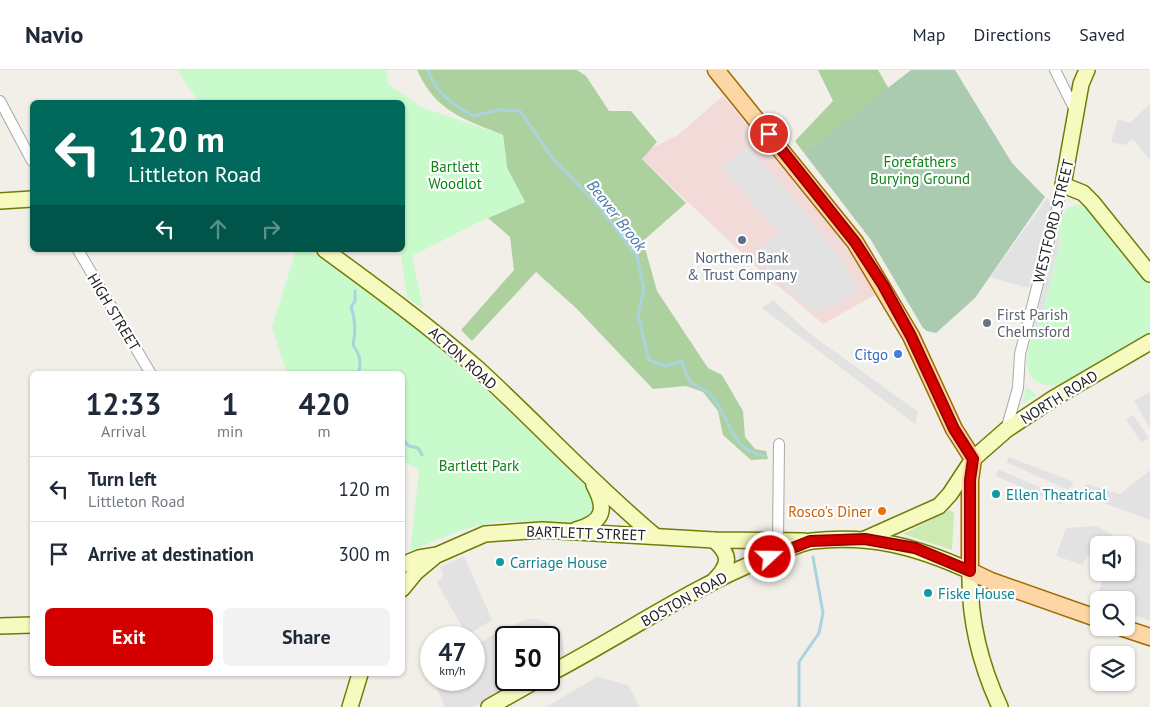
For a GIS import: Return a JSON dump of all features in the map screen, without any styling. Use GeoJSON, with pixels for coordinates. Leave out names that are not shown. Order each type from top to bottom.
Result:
{"type":"FeatureCollection","features":[{"type":"Feature","properties":{"kind":"main road"},"geometry":{"type":"LineString","coordinates":[[716,70],[855,242],[911,336],[954,429],[973,459],[970,480],[969,604],[973,629],[1000,707]]}},
{"type":"Feature","properties":{"kind":"main road","name":"WESTFORD STREET"},"geometry":{"type":"LineString","coordinates":[[1063,185],[1081,84],[1087,70]]}},
{"type":"Feature","properties":{"kind":"main road"},"geometry":{"type":"LineString","coordinates":[[1063,185],[1082,193],[1092,202],[1150,274]]}},
{"type":"Feature","properties":{"kind":"main road"},"geometry":{"type":"LineString","coordinates":[[0,201],[30,198]]}},
{"type":"Feature","properties":{"kind":"main road","name":"ACTON ROAD"},"geometry":{"type":"LineString","coordinates":[[328,252],[428,326],[479,370],[591,479],[655,536]]}},
{"type":"Feature","properties":{"kind":"main road","name":"NORTH ROAD"},"geometry":{"type":"LineString","coordinates":[[865,539],[939,506],[950,494],[973,459],[1006,430],[1054,398],[1150,342]]}},
{"type":"Feature","properties":{"kind":"main road","name":"ACTON ROAD"},"geometry":{"type":"LineString","coordinates":[[572,532],[590,526],[601,514],[600,497],[591,479]]}},
{"type":"Feature","properties":{"kind":"main road","name":"BARTLETT STREET"},"geometry":{"type":"LineString","coordinates":[[405,564],[419,558],[438,554],[485,534],[542,530],[714,540],[810,541]]}},
{"type":"Feature","properties":{"kind":"main road","name":"BOSTON ROAD"},"geometry":{"type":"LineString","coordinates":[[560,668],[714,582],[760,560],[810,541],[865,539],[915,548],[970,571]]}},
{"type":"Feature","properties":{"kind":"main road"},"geometry":{"type":"LineString","coordinates":[[714,540],[724,549],[727,555],[722,572],[714,582]]}},
{"type":"Feature","properties":{"kind":"main road"},"geometry":{"type":"LineString","coordinates":[[405,585],[416,572],[438,554]]}},
{"type":"Feature","properties":{"kind":"main road"},"geometry":{"type":"LineString","coordinates":[[970,571],[991,581],[1090,616]]}},
{"type":"Feature","properties":{"kind":"main road"},"geometry":{"type":"LineString","coordinates":[[0,626],[30,625]]}},
{"type":"Feature","properties":{"kind":"main road"},"geometry":{"type":"LineString","coordinates":[[1135,632],[1150,637]]}},
{"type":"Feature","properties":{"kind":"main road"},"geometry":{"type":"LineString","coordinates":[[350,707],[359,676]]}},
{"type":"Feature","properties":{"kind":"main road"},"geometry":{"type":"LineString","coordinates":[[489,707],[517,691]]}},
{"type":"Feature","properties":{"kind":"street"},"geometry":{"type":"LineString","coordinates":[[1055,70],[1076,110]]}},
{"type":"Feature","properties":{"kind":"street"},"geometry":{"type":"LineString","coordinates":[[0,101],[30,157]]}},
{"type":"Feature","properties":{"kind":"street","name":"WESTFORD STREET"},"geometry":{"type":"LineString","coordinates":[[1006,430],[1018,388],[1020,354],[1063,185]]}},
{"type":"Feature","properties":{"kind":"street","name":"HIGH STREET"},"geometry":{"type":"LineString","coordinates":[[79,252],[149,371]]}},
{"type":"Feature","properties":{"kind":"street"},"geometry":{"type":"LineString","coordinates":[[778,540],[779,444]]}},
{"type":"Feature","properties":{"kind":"shaded area"},"geometry":{"type":"Polygon","coordinates":[[[723,96],[804,192],[852,255],[875,295],[823,324],[761,271],[638,155],[678,135],[723,96]]]}},
{"type":"Feature","properties":{"kind":"shaded area"},"geometry":{"type":"Polygon","coordinates":[[[1150,104],[1150,160],[1133,139],[1125,145],[1111,142],[1118,119],[1130,123],[1150,104]]]}},
{"type":"Feature","properties":{"kind":"shaded area"},"geometry":{"type":"Polygon","coordinates":[[[748,146],[812,221],[845,265],[859,293],[820,312],[812,311],[753,257],[778,232],[721,167],[748,146]]]}},
{"type":"Feature","properties":{"kind":"shaded area"},"geometry":{"type":"Polygon","coordinates":[[[1047,198],[1052,204],[1029,288],[990,277],[1047,198]]]}},
{"type":"Feature","properties":{"kind":"shaded area"},"geometry":{"type":"Polygon","coordinates":[[[1057,235],[1060,242],[1040,323],[1033,328],[1057,235]]]}},
{"type":"Feature","properties":{"kind":"shaded area"},"geometry":{"type":"Polygon","coordinates":[[[773,300],[809,333],[918,412],[915,424],[762,308],[773,300]]]}},
{"type":"Feature","properties":{"kind":"shaded area"},"geometry":{"type":"Polygon","coordinates":[[[1150,392],[1150,428],[1134,401],[1150,392]]]}},
{"type":"Feature","properties":{"kind":"shaded area"},"geometry":{"type":"Polygon","coordinates":[[[1133,415],[1149,438],[1142,443],[1126,420],[1133,415]]]}},
{"type":"Feature","properties":{"kind":"shaded area"},"geometry":{"type":"Polygon","coordinates":[[[1009,457],[1074,482],[1068,490],[1006,462],[1009,457]]]}},
{"type":"Feature","properties":{"kind":"shaded area"},"geometry":{"type":"Polygon","coordinates":[[[998,469],[1065,499],[1061,505],[996,476],[998,469]]]}},
{"type":"Feature","properties":{"kind":"shaded area"},"geometry":{"type":"Polygon","coordinates":[[[1150,470],[1150,520],[1082,495],[1086,484],[1120,494],[1150,470]]]}},
{"type":"Feature","properties":{"kind":"shaded area"},"geometry":{"type":"Polygon","coordinates":[[[1096,526],[1114,536],[1090,536],[1090,557],[1087,556],[1083,565],[1056,556],[1066,528],[1096,526]]]}},
{"type":"Feature","properties":{"kind":"shaded area"},"geometry":{"type":"Polygon","coordinates":[[[1135,539],[1150,544],[1150,621],[1135,615],[1135,591],[1099,591],[1102,581],[1135,581],[1135,539]]]}},
{"type":"Feature","properties":{"kind":"shaded area"},"geometry":{"type":"Polygon","coordinates":[[[464,556],[492,620],[482,626],[462,626],[437,583],[443,575],[440,567],[464,556]]]}},
{"type":"Feature","properties":{"kind":"shaded area"},"geometry":{"type":"Polygon","coordinates":[[[527,619],[537,619],[552,626],[512,626],[527,619]]]}},
{"type":"Feature","properties":{"kind":"shaded area"},"geometry":{"type":"Polygon","coordinates":[[[560,632],[561,633],[565,655],[560,658],[560,632]]]}},
{"type":"Feature","properties":{"kind":"shaded area"},"geometry":{"type":"Polygon","coordinates":[[[495,634],[495,691],[502,691],[474,707],[445,707],[438,691],[485,691],[485,639],[495,634]]]}},
{"type":"Feature","properties":{"kind":"shaded area"},"geometry":{"type":"Polygon","coordinates":[[[597,677],[628,685],[640,707],[546,707],[597,677]]]}},
{"type":"Feature","properties":{"kind":"green space","name":"Bartlett Woodlot"},"geometry":{"type":"Polygon","coordinates":[[[177,70],[386,70],[388,84],[421,107],[503,135],[507,168],[525,202],[487,218],[412,256],[423,308],[407,298],[400,252],[405,252],[405,100],[198,100],[177,70]]]}},
{"type":"Feature","properties":{"kind":"green space"},"geometry":{"type":"Polygon","coordinates":[[[417,70],[577,70],[586,76],[609,111],[631,111],[657,142],[642,159],[686,203],[643,241],[657,291],[708,368],[722,375],[743,411],[745,437],[755,449],[766,451],[768,459],[751,460],[723,435],[718,411],[703,392],[686,386],[653,389],[576,308],[536,272],[472,341],[461,330],[514,270],[510,237],[488,218],[525,202],[507,168],[503,135],[476,124],[442,105],[433,96],[417,70]]]}},
{"type":"Feature","properties":{"kind":"green space"},"geometry":{"type":"Polygon","coordinates":[[[818,70],[878,70],[889,89],[804,153],[795,141],[833,101],[818,70]]]}},
{"type":"Feature","properties":{"kind":"green space","name":"Forefathers Burying Ground"},"geometry":{"type":"Polygon","coordinates":[[[911,70],[955,70],[1012,163],[1045,197],[975,298],[936,333],[923,328],[871,240],[804,153],[911,70]]]}},
{"type":"Feature","properties":{"kind":"green space"},"geometry":{"type":"Polygon","coordinates":[[[1078,205],[1085,206],[1090,210],[1150,283],[1150,332],[1064,384],[1052,386],[1040,383],[1031,376],[1027,364],[1028,351],[1033,328],[1040,323],[1060,242],[1057,235],[1060,220],[1068,209],[1078,205]]]}},
{"type":"Feature","properties":{"kind":"green space","name":"Bartlett Park"},"geometry":{"type":"Polygon","coordinates":[[[295,252],[311,252],[347,276],[421,333],[526,427],[593,493],[596,507],[590,519],[568,523],[498,522],[476,526],[410,551],[419,470],[405,462],[405,371],[286,371],[272,327],[295,252]]]}},
{"type":"Feature","properties":{"kind":"green space"},"geometry":{"type":"Polygon","coordinates":[[[1026,387],[1037,395],[1024,403],[1023,401],[1026,387]]]}},
{"type":"Feature","properties":{"kind":"green space"},"geometry":{"type":"Polygon","coordinates":[[[950,510],[954,513],[952,550],[903,534],[950,510]]]}},
{"type":"Feature","properties":{"kind":"waterway","name":"Beaver Brook"},"geometry":{"type":"LineString","coordinates":[[428,70],[440,91],[458,107],[473,116],[498,110],[520,111],[554,160],[598,205],[637,256],[644,290],[638,315],[649,360],[666,366],[681,361],[691,382],[708,392],[717,403],[736,439],[752,452],[764,456]]}},
{"type":"Feature","properties":{"kind":"waterway"},"geometry":{"type":"LineString","coordinates":[[355,291],[355,301],[351,307],[355,326],[353,345],[359,356],[359,371]]}},
{"type":"Feature","properties":{"kind":"waterway"},"geometry":{"type":"LineString","coordinates":[[405,442],[409,446],[418,448],[422,455]]}},
{"type":"Feature","properties":{"kind":"waterway","name":"Beaver Brook"},"geometry":{"type":"LineString","coordinates":[[799,707],[799,662],[819,633],[823,613],[813,557]]}},
{"type":"Feature","properties":{"kind":"place","name":"Northern Bank & Trust Company"},"geometry":{"type":"Point","coordinates":[742,240]}},
{"type":"Feature","properties":{"kind":"place","name":"First Parish Chelmsford"},"geometry":{"type":"Point","coordinates":[987,323]}},
{"type":"Feature","properties":{"kind":"place","name":"Citgo"},"geometry":{"type":"Point","coordinates":[898,354]}},
{"type":"Feature","properties":{"kind":"place","name":"Ellen Theatrical"},"geometry":{"type":"Point","coordinates":[996,494]}},
{"type":"Feature","properties":{"kind":"place","name":"Rosco's Diner"},"geometry":{"type":"Point","coordinates":[882,511]}},
{"type":"Feature","properties":{"kind":"place","name":"Carriage House"},"geometry":{"type":"Point","coordinates":[500,562]}},
{"type":"Feature","properties":{"kind":"place","name":"Fiske House"},"geometry":{"type":"Point","coordinates":[928,593]}},
{"type":"Feature","properties":{"kind":"route"},"geometry":{"type":"LineString","coordinates":[[769,134],[855,242],[883,285],[911,336],[954,429],[973,459],[970,480],[970,571],[915,548],[865,539],[810,541],[770,557]]}}]}
